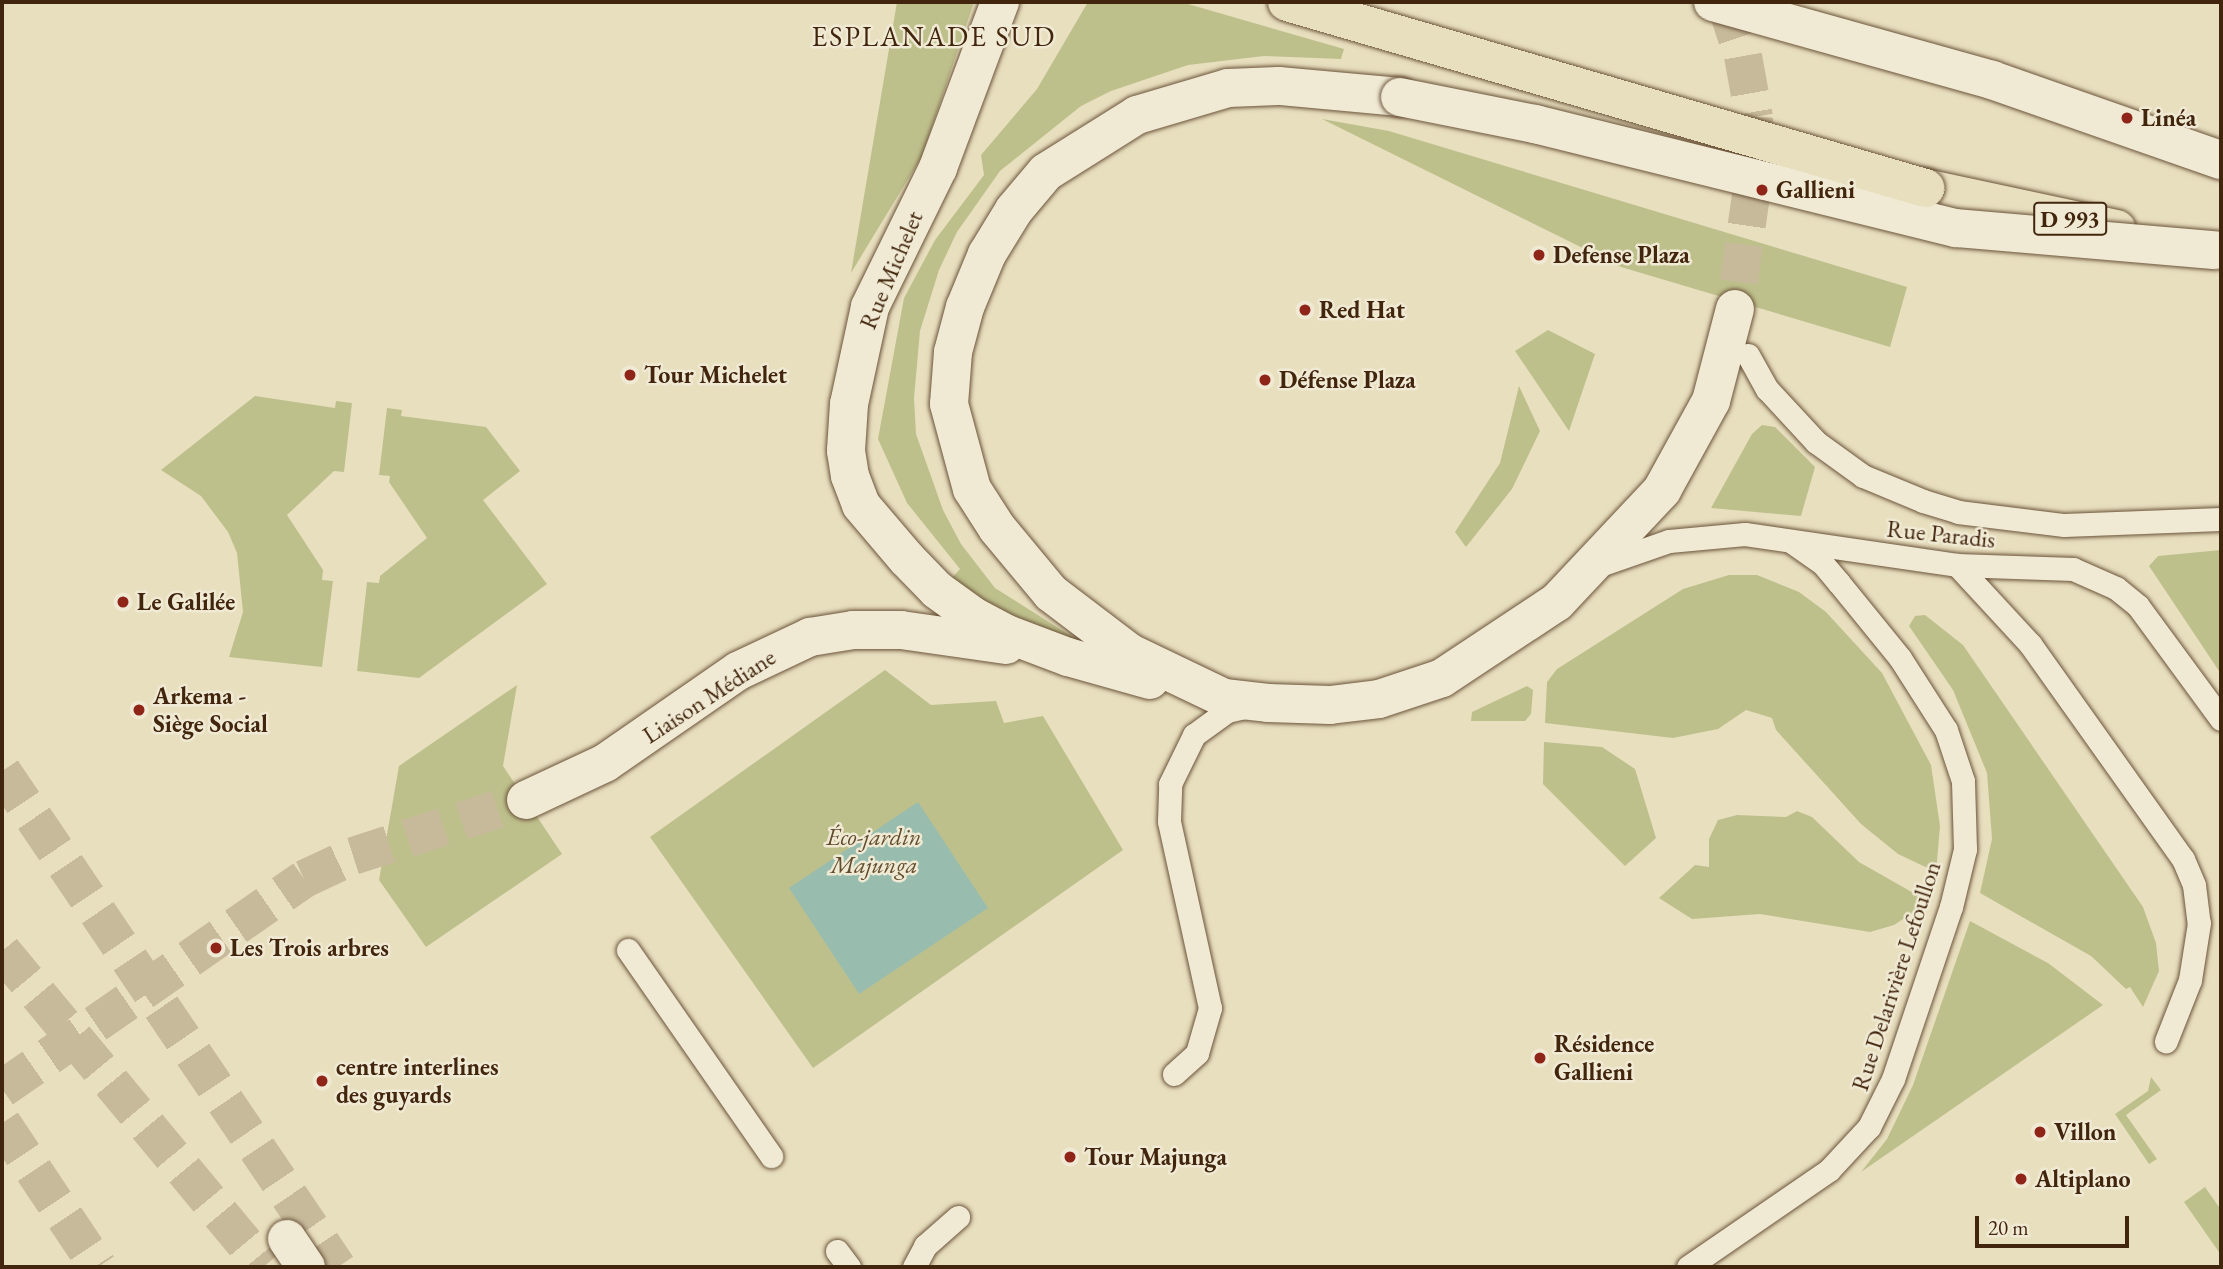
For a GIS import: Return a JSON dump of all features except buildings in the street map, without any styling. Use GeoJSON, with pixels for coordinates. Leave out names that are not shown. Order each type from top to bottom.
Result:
{"type":"FeatureCollection","features":[{"type":"Feature","properties":{"kind":"main road","name":"D 993"},"geometry":{"type":"LineString","coordinates":[[1287,2],[1925,188],[2218,251]]}},
{"type":"Feature","properties":{"kind":"street","name":"Rue Michelet"},"geometry":{"type":"LineString","coordinates":[[1000,2],[938,168],[870,307],[852,382],[846,451],[861,505],[937,590],[1007,634],[1068,657],[1224,698]]}},
{"type":"Feature","properties":{"kind":"street"},"geometry":{"type":"LineString","coordinates":[[1713,2],[1992,80],[2221,160]]}},
{"type":"Feature","properties":{"kind":"street"},"geometry":{"type":"LineString","coordinates":[[1735,309],[1711,401],[1692,441],[1662,490],[1594,568],[1546,610],[1441,678],[1379,699],[1330,705],[1224,698],[1129,653],[1072,613],[997,528],[972,489],[949,404],[953,352],[965,307],[987,254],[1014,210],[1046,172],[1137,116],[1228,88],[1291,87],[1400,97],[1535,124],[1956,228],[2218,251]]}},
{"type":"Feature","properties":{"kind":"street","name":"Liaison Médiane"},"geometry":{"type":"LineString","coordinates":[[526,800],[605,763],[757,660],[810,637],[853,630],[915,631],[1068,657]]}},
{"type":"Feature","properties":{"kind":"lane","name":"Rue Paradis"},"geometry":{"type":"LineString","coordinates":[[1748,355],[1768,389],[1816,442],[1863,476],[1923,501],[1958,512],[2064,525],[2221,519]]}},
{"type":"Feature","properties":{"kind":"lane","name":"Rue Paradis"},"geometry":{"type":"LineString","coordinates":[[1594,568],[1640,548],[1698,536],[1745,534],[1957,565],[2073,569],[2116,588],[2157,628],[2221,719]]}},
{"type":"Feature","properties":{"kind":"lane","name":"Rue Delarivière Lefoullon"},"geometry":{"type":"LineString","coordinates":[[1688,1267],[1829,1170],[1869,1127],[1893,1079],[1951,907],[1965,849],[1963,781],[1946,730],[1900,658],[1831,573],[1792,542]]}},
{"type":"Feature","properties":{"kind":"lane"},"geometry":{"type":"LineString","coordinates":[[1957,565],[2030,644],[2183,859],[2194,885],[2199,923],[2190,980],[2166,1041]]}},
{"type":"Feature","properties":{"kind":"lane"},"geometry":{"type":"LineString","coordinates":[[1174,1074],[1197,1052],[1210,1008],[1169,821],[1170,784],[1181,754],[1209,722],[1227,711],[1268,703]]}},
{"type":"Feature","properties":{"kind":"lane"},"geometry":{"type":"LineString","coordinates":[[628,950],[771,1156]]}},
{"type":"Feature","properties":{"kind":"lane"},"geometry":{"type":"LineString","coordinates":[[914,1267],[925,1246],[958,1217]]}},
{"type":"Feature","properties":{"kind":"green space"},"geometry":{"type":"Polygon","coordinates":[[[897,2],[974,2],[922,156],[851,273],[897,2]]]}},
{"type":"Feature","properties":{"kind":"green space"},"geometry":{"type":"Polygon","coordinates":[[[1088,2],[1181,2],[1344,49],[1341,59],[1264,56],[1188,65],[1111,91],[1081,106],[1000,171],[957,232],[939,270],[920,331],[914,398],[916,434],[943,510],[961,544],[995,588],[1095,651],[1018,623],[950,580],[960,569],[907,503],[878,439],[904,298],[935,240],[984,175],[981,155],[1037,89],[1088,2]]]}},
{"type":"Feature","properties":{"kind":"green space"},"geometry":{"type":"Polygon","coordinates":[[[1322,119],[1389,131],[1907,287],[1890,347],[1621,267],[1322,119]]]}},
{"type":"Feature","properties":{"kind":"green space"},"geometry":{"type":"Polygon","coordinates":[[[1548,330],[1595,354],[1569,431],[1515,351],[1548,330]]]}},
{"type":"Feature","properties":{"kind":"green space"},"geometry":{"type":"Polygon","coordinates":[[[1519,386],[1540,431],[1512,489],[1466,547],[1455,532],[1500,463],[1519,386]]]}},
{"type":"Feature","properties":{"kind":"green space"},"geometry":{"type":"Polygon","coordinates":[[[255,396],[335,408],[336,401],[352,403],[344,472],[334,471],[287,515],[323,570],[322,580],[333,581],[322,667],[229,657],[243,612],[237,553],[228,532],[201,496],[161,470],[255,396]]]}},
{"type":"Feature","properties":{"kind":"green space"},"geometry":{"type":"Polygon","coordinates":[[[387,408],[402,410],[401,416],[486,427],[520,471],[483,500],[547,584],[419,678],[357,671],[367,582],[379,583],[380,576],[427,538],[389,482],[390,476],[379,475],[387,408]]]}},
{"type":"Feature","properties":{"kind":"green space"},"geometry":{"type":"Polygon","coordinates":[[[1762,425],[1775,427],[1815,467],[1801,516],[1711,508],[1752,434],[1762,425]]]}},
{"type":"Feature","properties":{"kind":"green space"},"geometry":{"type":"Polygon","coordinates":[[[2221,550],[2221,674],[2149,566],[2158,556],[2221,550]]]}},
{"type":"Feature","properties":{"kind":"green space"},"geometry":{"type":"Polygon","coordinates":[[[1729,575],[1757,575],[1799,592],[1826,612],[1882,673],[1931,765],[1940,826],[1936,872],[1898,854],[1861,824],[1776,730],[1772,718],[1746,710],[1718,729],[1673,738],[1545,723],[1547,682],[1557,669],[1683,589],[1729,575]]]}},
{"type":"Feature","properties":{"kind":"green space"},"geometry":{"type":"Polygon","coordinates":[[[1925,615],[1963,645],[2143,907],[2156,943],[2159,971],[2143,1007],[2130,987],[2126,989],[2091,956],[1980,893],[1992,839],[1987,773],[1953,690],[1909,626],[1915,616],[1925,615]]]}},
{"type":"Feature","properties":{"kind":"green space","name":"Éco-jardin Majunga"},"geometry":{"type":"Polygon","coordinates":[[[885,670],[931,705],[996,701],[1004,723],[1043,716],[1123,850],[813,1068],[650,837],[885,670]]]}},
{"type":"Feature","properties":{"kind":"green space"},"geometry":{"type":"Polygon","coordinates":[[[517,685],[503,766],[562,854],[426,947],[379,880],[399,766],[517,685]]]}},
{"type":"Feature","properties":{"kind":"green space"},"geometry":{"type":"Polygon","coordinates":[[[1527,686],[1533,690],[1531,714],[1525,721],[1471,721],[1472,712],[1527,686]]]}},
{"type":"Feature","properties":{"kind":"green space"},"geometry":{"type":"Polygon","coordinates":[[[1544,742],[1602,747],[1635,769],[1656,838],[1625,866],[1543,784],[1544,742]]]}},
{"type":"Feature","properties":{"kind":"green space"},"geometry":{"type":"Polygon","coordinates":[[[1797,811],[1812,817],[1859,862],[1924,899],[1914,912],[1894,925],[1870,932],[1760,914],[1692,919],[1659,898],[1695,865],[1709,867],[1709,839],[1718,820],[1737,815],[1786,817],[1797,811]]]}},
{"type":"Feature","properties":{"kind":"green space"},"geometry":{"type":"Polygon","coordinates":[[[1970,921],[2048,963],[2103,1005],[1861,1172],[1887,1139],[1913,1085],[1970,921]]]}},
{"type":"Feature","properties":{"kind":"green space"},"geometry":{"type":"Polygon","coordinates":[[[2151,1077],[2161,1090],[2126,1115],[2157,1159],[2149,1164],[2115,1114],[2148,1091],[2151,1077]]]}},
{"type":"Feature","properties":{"kind":"green space"},"geometry":{"type":"Polygon","coordinates":[[[2205,1187],[2221,1210],[2221,1255],[2184,1202],[2205,1187]]]}},
{"type":"Feature","properties":{"kind":"shaded area"},"geometry":{"type":"Polygon","coordinates":[[[918,802],[988,908],[859,994],[789,888],[918,802]]]}},
{"type":"Feature","properties":{"kind":"tunnel"},"geometry":{"type":"LineString","coordinates":[[1725,2],[1743,56],[1754,117],[1752,188],[1735,309]]}},
{"type":"Feature","properties":{"kind":"tunnel"},"geometry":{"type":"LineString","coordinates":[[2,771],[337,1267]]}},
{"type":"Feature","properties":{"kind":"tunnel"},"geometry":{"type":"LineString","coordinates":[[2,1089],[304,879],[353,856],[526,800]]}},
{"type":"Feature","properties":{"kind":"tunnel"},"geometry":{"type":"LineString","coordinates":[[2,951],[264,1267]]}},
{"type":"Feature","properties":{"kind":"tunnel"},"geometry":{"type":"LineString","coordinates":[[2,1123],[98,1267]]}},
{"type":"Feature","properties":{"kind":"place","name":"Linéa"},"geometry":{"type":"Point","coordinates":[2127,118]}},
{"type":"Feature","properties":{"kind":"place","name":"Gallieni"},"geometry":{"type":"Point","coordinates":[1762,190]}},
{"type":"Feature","properties":{"kind":"place","name":"Defense Plaza"},"geometry":{"type":"Point","coordinates":[1539,255]}},
{"type":"Feature","properties":{"kind":"place","name":"Red Hat"},"geometry":{"type":"Point","coordinates":[1305,310]}},
{"type":"Feature","properties":{"kind":"place","name":"Tour Michelet"},"geometry":{"type":"Point","coordinates":[630,375]}},
{"type":"Feature","properties":{"kind":"place","name":"Défense Plaza"},"geometry":{"type":"Point","coordinates":[1265,380]}},
{"type":"Feature","properties":{"kind":"place","name":"Le Galilée"},"geometry":{"type":"Point","coordinates":[123,602]}},
{"type":"Feature","properties":{"kind":"place","name":"Arkema - Siège Social"},"geometry":{"type":"Point","coordinates":[139,710]}},
{"type":"Feature","properties":{"kind":"place","name":"Les Trois arbres"},"geometry":{"type":"Point","coordinates":[216,948]}},
{"type":"Feature","properties":{"kind":"place","name":"Résidence Gallieni"},"geometry":{"type":"Point","coordinates":[1540,1058]}},
{"type":"Feature","properties":{"kind":"place","name":"centre interlines des guyards"},"geometry":{"type":"Point","coordinates":[322,1081]}},
{"type":"Feature","properties":{"kind":"place","name":"Villon"},"geometry":{"type":"Point","coordinates":[2040,1132]}},
{"type":"Feature","properties":{"kind":"place","name":"Tour Majunga"},"geometry":{"type":"Point","coordinates":[1070,1157]}},
{"type":"Feature","properties":{"kind":"place","name":"Altiplano"},"geometry":{"type":"Point","coordinates":[2021,1179]}},
{"type":"Feature","properties":{"kind":"district","name":"ESPLANADE SUD"},"geometry":{"type":"Point","coordinates":[934,36]}}]}
